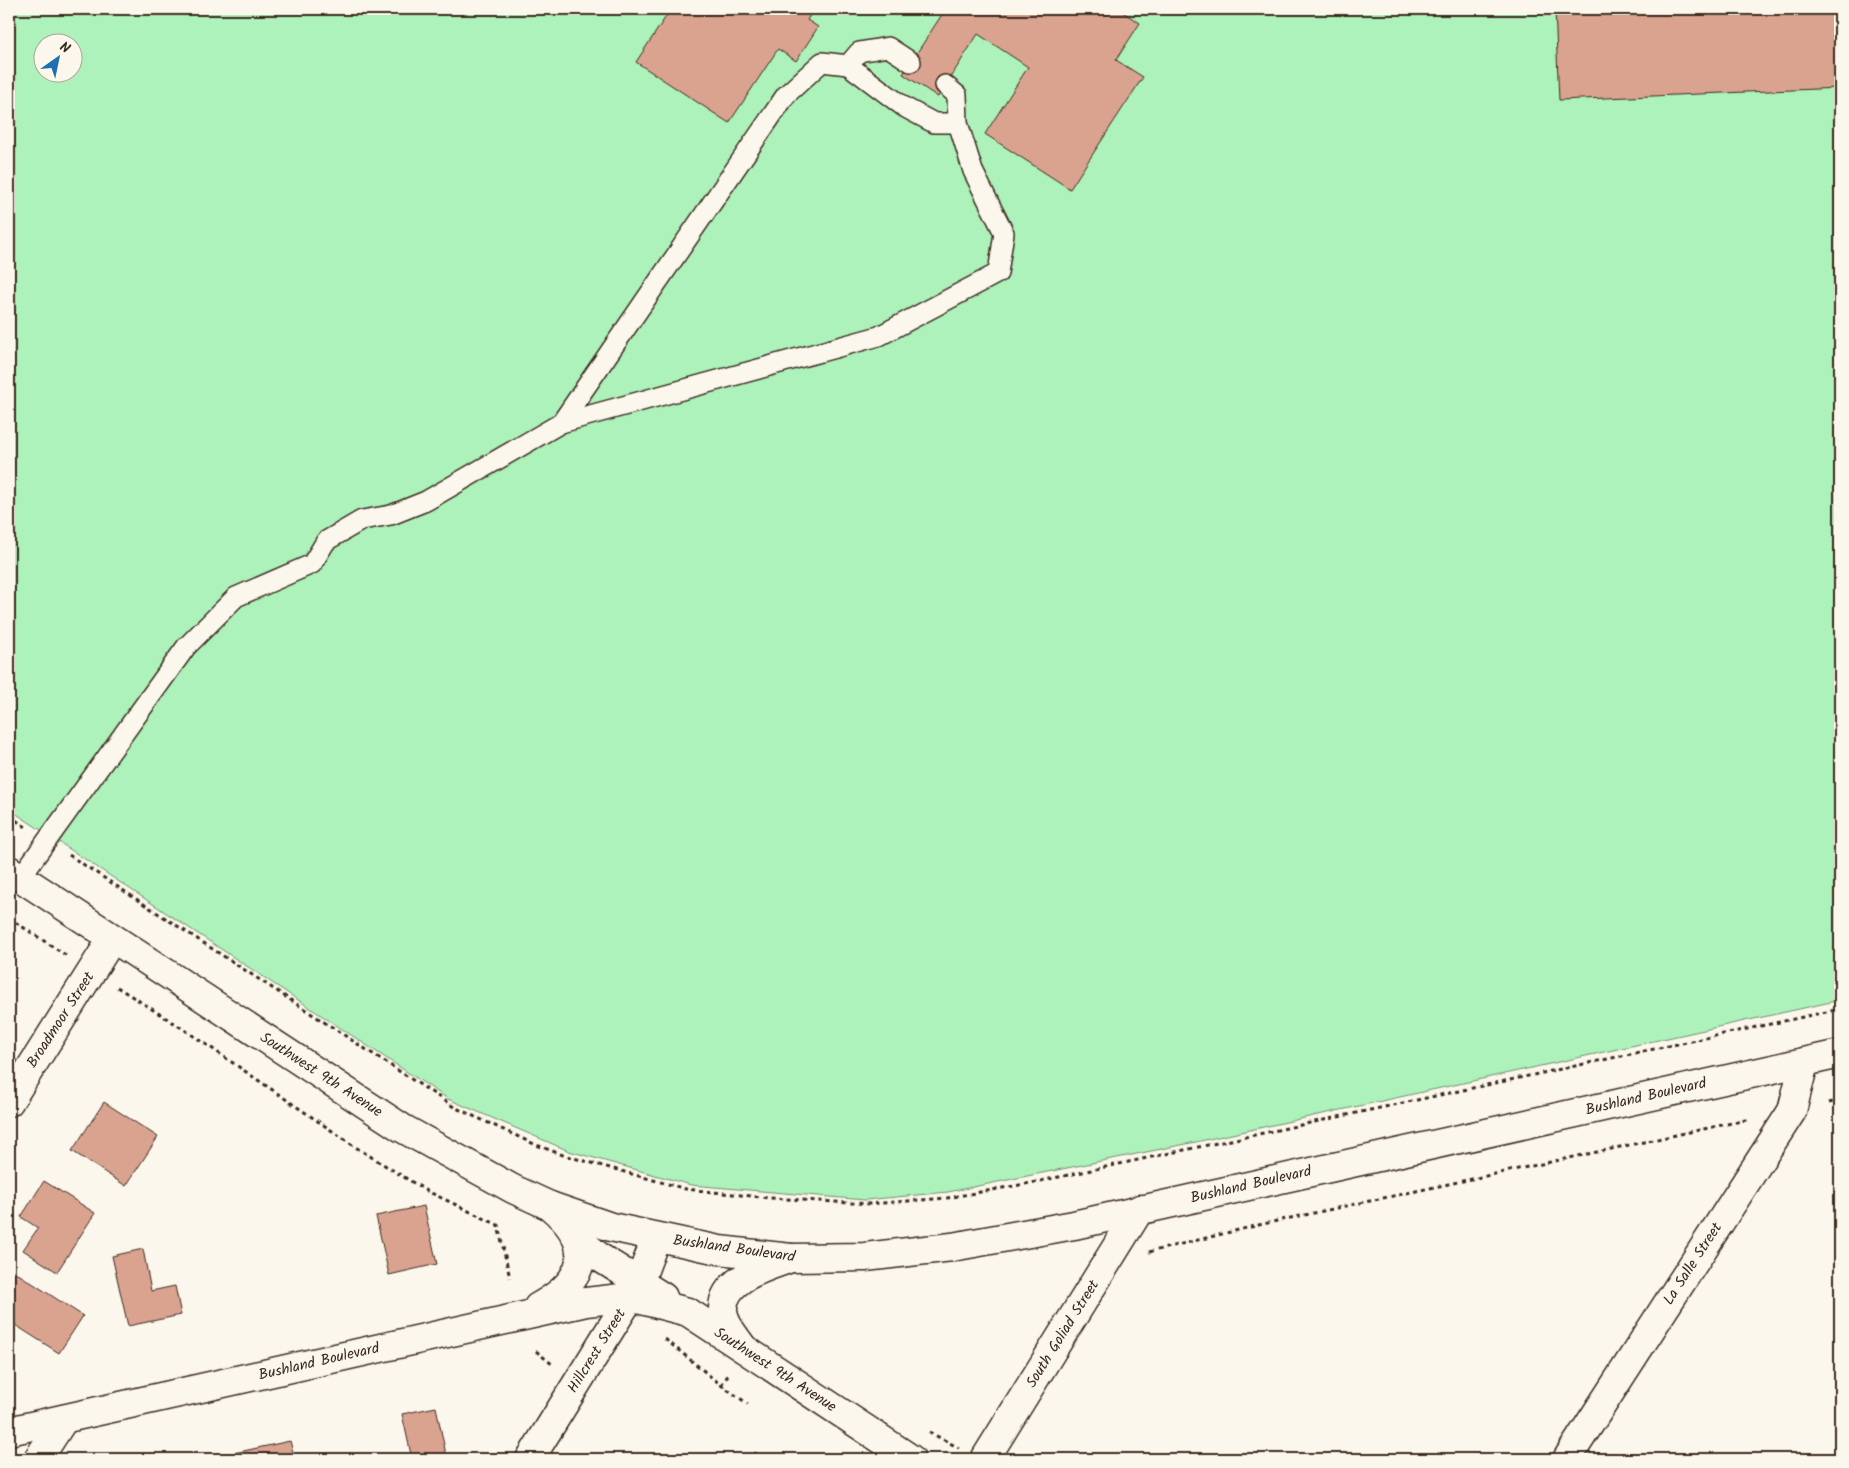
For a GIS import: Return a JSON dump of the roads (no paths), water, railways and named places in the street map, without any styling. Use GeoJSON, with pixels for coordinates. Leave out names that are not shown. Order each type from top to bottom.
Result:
{"type":"FeatureCollection","features":[{"type":"Feature","properties":{"kind":"street","name":"Southwest 9th Avenue"},"geometry":{"type":"LineString","coordinates":[[14,874],[402,1128],[462,1163],[550,1206],[611,1227],[656,1238]]}},
{"type":"Feature","properties":{"kind":"street","name":"Broadmoor Street"},"geometry":{"type":"LineString","coordinates":[[9,1102],[112,939]]}},
{"type":"Feature","properties":{"kind":"street","name":"Bushland Boulevard"},"geometry":{"type":"LineString","coordinates":[[656,1238],[719,1250],[791,1258],[865,1257],[952,1247],[1074,1225],[1840,1054]]}},
{"type":"Feature","properties":{"kind":"street","name":"La Salle Street"},"geometry":{"type":"LineString","coordinates":[[1567,1459],[1792,1111],[1804,1063]]}},
{"type":"Feature","properties":{"kind":"street"},"geometry":{"type":"LineString","coordinates":[[550,1206],[566,1220],[579,1240],[635,1290]]}},
{"type":"Feature","properties":{"kind":"street","name":"South Goliad Street"},"geometry":{"type":"LineString","coordinates":[[974,1454],[1140,1209]]}},
{"type":"Feature","properties":{"kind":"street","name":"Hillcrest Street"},"geometry":{"type":"LineString","coordinates":[[530,1459],[635,1290],[656,1238]]}},
{"type":"Feature","properties":{"kind":"street"},"geometry":{"type":"LineString","coordinates":[[524,1316],[550,1301],[564,1290],[575,1277],[581,1257],[579,1240]]}},
{"type":"Feature","properties":{"kind":"street"},"geometry":{"type":"LineString","coordinates":[[745,1350],[728,1326],[723,1310],[726,1296],[738,1281],[758,1270],[791,1258]]}},
{"type":"Feature","properties":{"kind":"street","name":"Southwest 9th Avenue"},"geometry":{"type":"LineString","coordinates":[[635,1290],[688,1312],[911,1459]]}},
{"type":"Feature","properties":{"kind":"street","name":"Bushland Boulevard"},"geometry":{"type":"LineString","coordinates":[[9,1432],[635,1290]]}},
{"type":"Feature","properties":{"kind":"street"},"geometry":{"type":"LineString","coordinates":[[38,1459],[64,1419]]}},
{"type":"Feature","properties":{"kind":"lane"},"geometry":{"type":"LineString","coordinates":[[848,65],[858,52],[888,47],[910,62]]}},
{"type":"Feature","properties":{"kind":"lane"},"geometry":{"type":"LineString","coordinates":[[561,423],[786,95],[822,62],[848,65],[904,107],[934,123],[958,123]]}},
{"type":"Feature","properties":{"kind":"lane"},"geometry":{"type":"LineString","coordinates":[[14,874],[46,840],[186,647],[236,597],[312,564],[326,541],[362,520],[391,515],[426,501],[561,423],[879,336],[998,273],[1004,233],[973,171],[958,123],[957,95],[946,85]]}}]}
